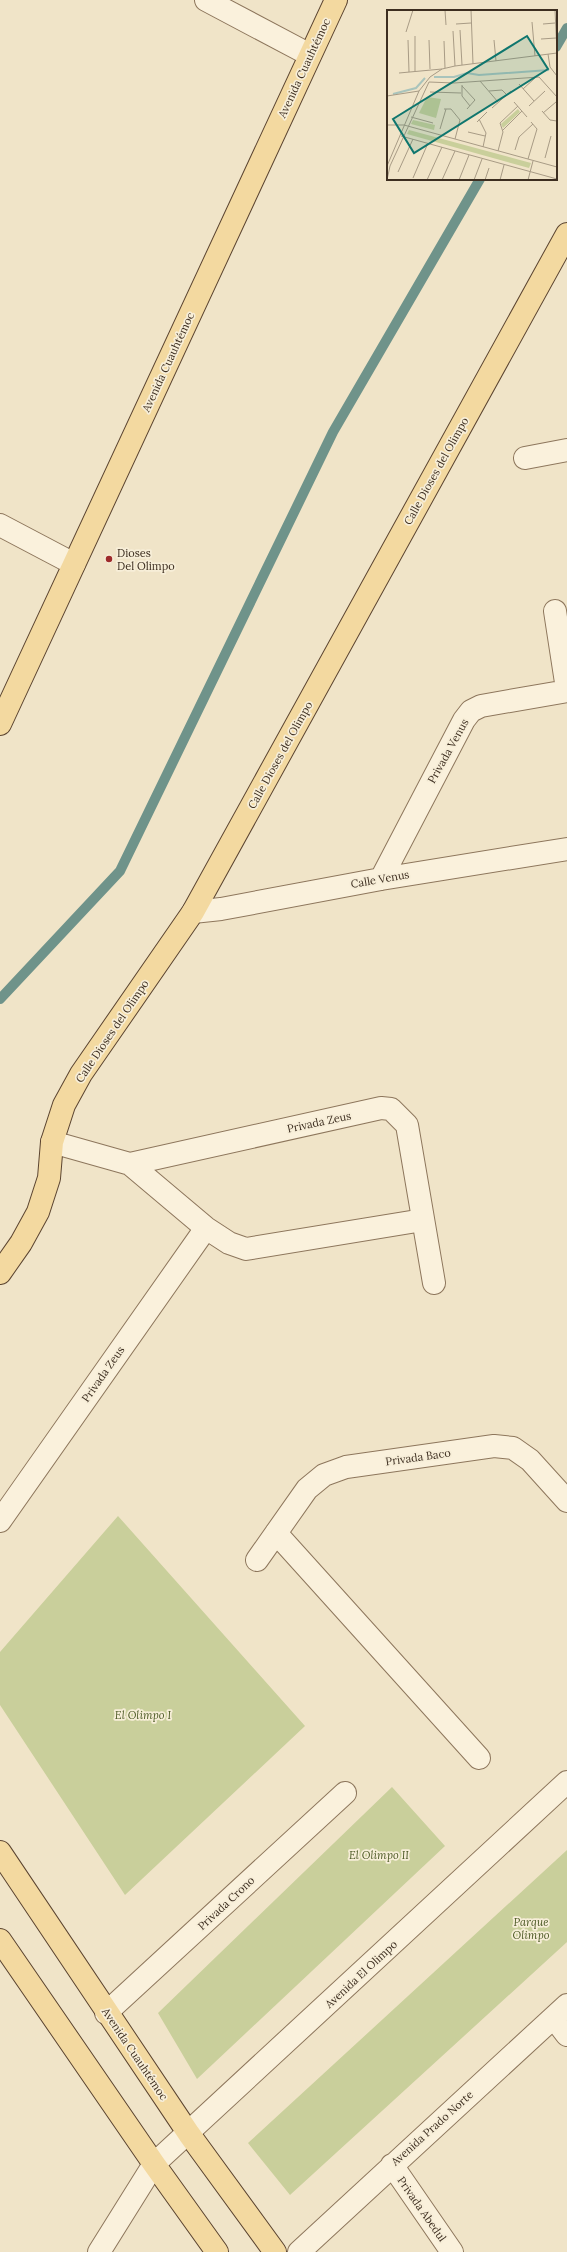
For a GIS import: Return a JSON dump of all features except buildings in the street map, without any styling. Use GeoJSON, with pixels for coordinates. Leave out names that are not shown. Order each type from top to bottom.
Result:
{"type":"FeatureCollection","features":[{"type":"Feature","properties":{"kind":"main road","name":"Avenida Cuauhtémoc"},"geometry":{"type":"LineString","coordinates":[[0,724],[336,0]]}},
{"type":"Feature","properties":{"kind":"main road","name":"Calle Dioses del Olimpo"},"geometry":{"type":"LineString","coordinates":[[0,1273],[21,1243],[38,1212],[49,1178],[52,1142],[64,1106],[81,1074],[193,912],[567,234]]}},
{"type":"Feature","properties":{"kind":"main road","name":"Avenida Cuauhtémoc"},"geometry":{"type":"LineString","coordinates":[[0,1852],[106,2013],[189,2134],[275,2252]]}},
{"type":"Feature","properties":{"kind":"main road"},"geometry":{"type":"LineString","coordinates":[[0,1940],[154,2164],[217,2252]]}},
{"type":"Feature","properties":{"kind":"street"},"geometry":{"type":"LineString","coordinates":[[206,0],[310,55]]}},
{"type":"Feature","properties":{"kind":"street"},"geometry":{"type":"LineString","coordinates":[[525,458],[567,450]]}},
{"type":"Feature","properties":{"kind":"street"},"geometry":{"type":"LineString","coordinates":[[0,525],[74,564]]}},
{"type":"Feature","properties":{"kind":"street","name":"Privada Venus"},"geometry":{"type":"LineString","coordinates":[[380,879],[464,720],[471,711],[482,706],[567,690],[555,611]]}},
{"type":"Feature","properties":{"kind":"street","name":"Calle Venus"},"geometry":{"type":"LineString","coordinates":[[193,912],[221,909],[380,879],[567,849]]}},
{"type":"Feature","properties":{"kind":"street","name":"Privada Zeus"},"geometry":{"type":"LineString","coordinates":[[130,1164],[380,1108],[391,1109],[407,1125],[434,1282]]}},
{"type":"Feature","properties":{"kind":"street","name":"Privada Zeus"},"geometry":{"type":"LineString","coordinates":[[52,1142],[130,1164],[206,1228],[229,1243],[246,1249],[423,1220]]}},
{"type":"Feature","properties":{"kind":"street","name":"Privada Zeus"},"geometry":{"type":"LineString","coordinates":[[0,1521],[206,1228]]}},
{"type":"Feature","properties":{"kind":"street","name":"Privada Baco"},"geometry":{"type":"LineString","coordinates":[[258,1560],[307,1489],[324,1475],[346,1467],[494,1446],[513,1448],[530,1460],[567,1501]]}},
{"type":"Feature","properties":{"kind":"street"},"geometry":{"type":"LineString","coordinates":[[276,1533],[478,1758]]}},
{"type":"Feature","properties":{"kind":"street","name":"Avenida El Olimpo"},"geometry":{"type":"LineString","coordinates":[[99,2252],[154,2164],[189,2134],[567,1782]]}},
{"type":"Feature","properties":{"kind":"street","name":"Privada Crono"},"geometry":{"type":"LineString","coordinates":[[106,2013],[346,1793]]}},
{"type":"Feature","properties":{"kind":"street"},"geometry":{"type":"LineString","coordinates":[[560,2011],[567,2035]]}},
{"type":"Feature","properties":{"kind":"street","name":"Avenida Prado Norte"},"geometry":{"type":"LineString","coordinates":[[299,2252],[560,2011]]}},
{"type":"Feature","properties":{"kind":"street","name":"Privada Abedul"},"geometry":{"type":"LineString","coordinates":[[392,2165],[452,2252]]}},
{"type":"Feature","properties":{"kind":"green space","name":"El Olimpo I"},"geometry":{"type":"Polygon","coordinates":[[[118,1516],[305,1726],[125,1895],[0,1705],[0,1652],[118,1516]]]}},
{"type":"Feature","properties":{"kind":"green space","name":"El Olimpo II"},"geometry":{"type":"Polygon","coordinates":[[[392,1787],[445,1846],[197,2079],[158,2013],[392,1787]]]}},
{"type":"Feature","properties":{"kind":"green space","name":"Parque Olimpo"},"geometry":{"type":"Polygon","coordinates":[[[567,1850],[567,1942],[290,2195],[248,2143],[567,1850]]]}},
{"type":"Feature","properties":{"kind":"waterway"},"geometry":{"type":"LineString","coordinates":[[557,45],[567,28]]}},
{"type":"Feature","properties":{"kind":"waterway"},"geometry":{"type":"LineString","coordinates":[[0,999],[120,871],[333,432],[479,180]]}},
{"type":"Feature","properties":{"kind":"place","name":"Dioses Del Olimpo"},"geometry":{"type":"Point","coordinates":[109,559]}}]}
